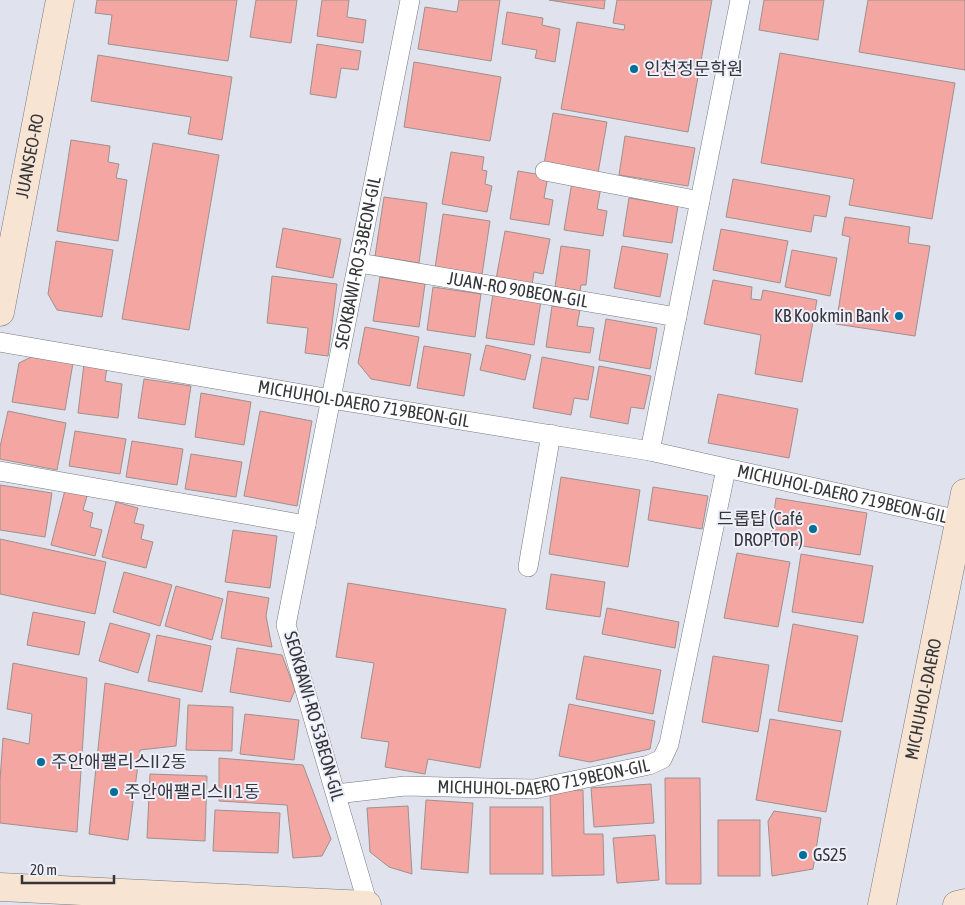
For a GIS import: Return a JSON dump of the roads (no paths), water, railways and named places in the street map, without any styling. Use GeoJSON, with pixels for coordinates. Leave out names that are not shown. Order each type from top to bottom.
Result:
{"type":"FeatureCollection","features":[{"type":"Feature","properties":{"kind":"street","name":"JUANSEO-RO"},"geometry":{"type":"LineString","coordinates":[[0,312],[60,0]]}},
{"type":"Feature","properties":{"kind":"street","name":"MICHUHOL-DAERO"},"geometry":{"type":"LineString","coordinates":[[882,905],[965,493]]}},
{"type":"Feature","properties":{"kind":"street"},"geometry":{"type":"LineString","coordinates":[[0,887],[94,898],[368,905]]}},
{"type":"Feature","properties":{"kind":"street"},"geometry":{"type":"LineString","coordinates":[[957,905],[965,903]]}},
{"type":"Feature","properties":{"kind":"lane","name":"SEOKBAWI-RO 53BEON-GIL"},"geometry":{"type":"LineString","coordinates":[[368,905],[286,625],[410,0]]}},
{"type":"Feature","properties":{"kind":"lane"},"geometry":{"type":"LineString","coordinates":[[650,451],[740,0]]}},
{"type":"Feature","properties":{"kind":"lane"},"geometry":{"type":"LineString","coordinates":[[546,171],[700,201]]}},
{"type":"Feature","properties":{"kind":"lane","name":"JUAN-RO 90BEON-GIL"},"geometry":{"type":"LineString","coordinates":[[358,263],[677,317]]}},
{"type":"Feature","properties":{"kind":"lane","name":"MICHUHOL-DAERO 719BEON-GIL"},"geometry":{"type":"LineString","coordinates":[[0,342],[650,451],[959,520]]}},
{"type":"Feature","properties":{"kind":"lane"},"geometry":{"type":"LineString","coordinates":[[528,567],[551,434]]}},
{"type":"Feature","properties":{"kind":"lane","name":"MICHUHOL-DAERO 719BEON-GIL"},"geometry":{"type":"LineString","coordinates":[[336,794],[405,786],[534,789],[649,765],[662,759],[669,744],[726,469]]}},
{"type":"Feature","properties":{"kind":"lane"},"geometry":{"type":"LineString","coordinates":[[0,471],[306,525]]}},
{"type":"Feature","properties":{"kind":"place","name":"인천정문학원"},"geometry":{"type":"Point","coordinates":[634,69]}},
{"type":"Feature","properties":{"kind":"place","name":"KB Kookmin Bank"},"geometry":{"type":"Point","coordinates":[899,316]}},
{"type":"Feature","properties":{"kind":"place","name":"드롭탑 (Café DROPTOP)"},"geometry":{"type":"Point","coordinates":[813,529]}},
{"type":"Feature","properties":{"kind":"place","name":"주안애팰리스II 2동"},"geometry":{"type":"Point","coordinates":[41,762]}},
{"type":"Feature","properties":{"kind":"place","name":"주안애팰리스II 1동"},"geometry":{"type":"Point","coordinates":[114,792]}},
{"type":"Feature","properties":{"kind":"place","name":"GS25"},"geometry":{"type":"Point","coordinates":[803,855]}}]}
